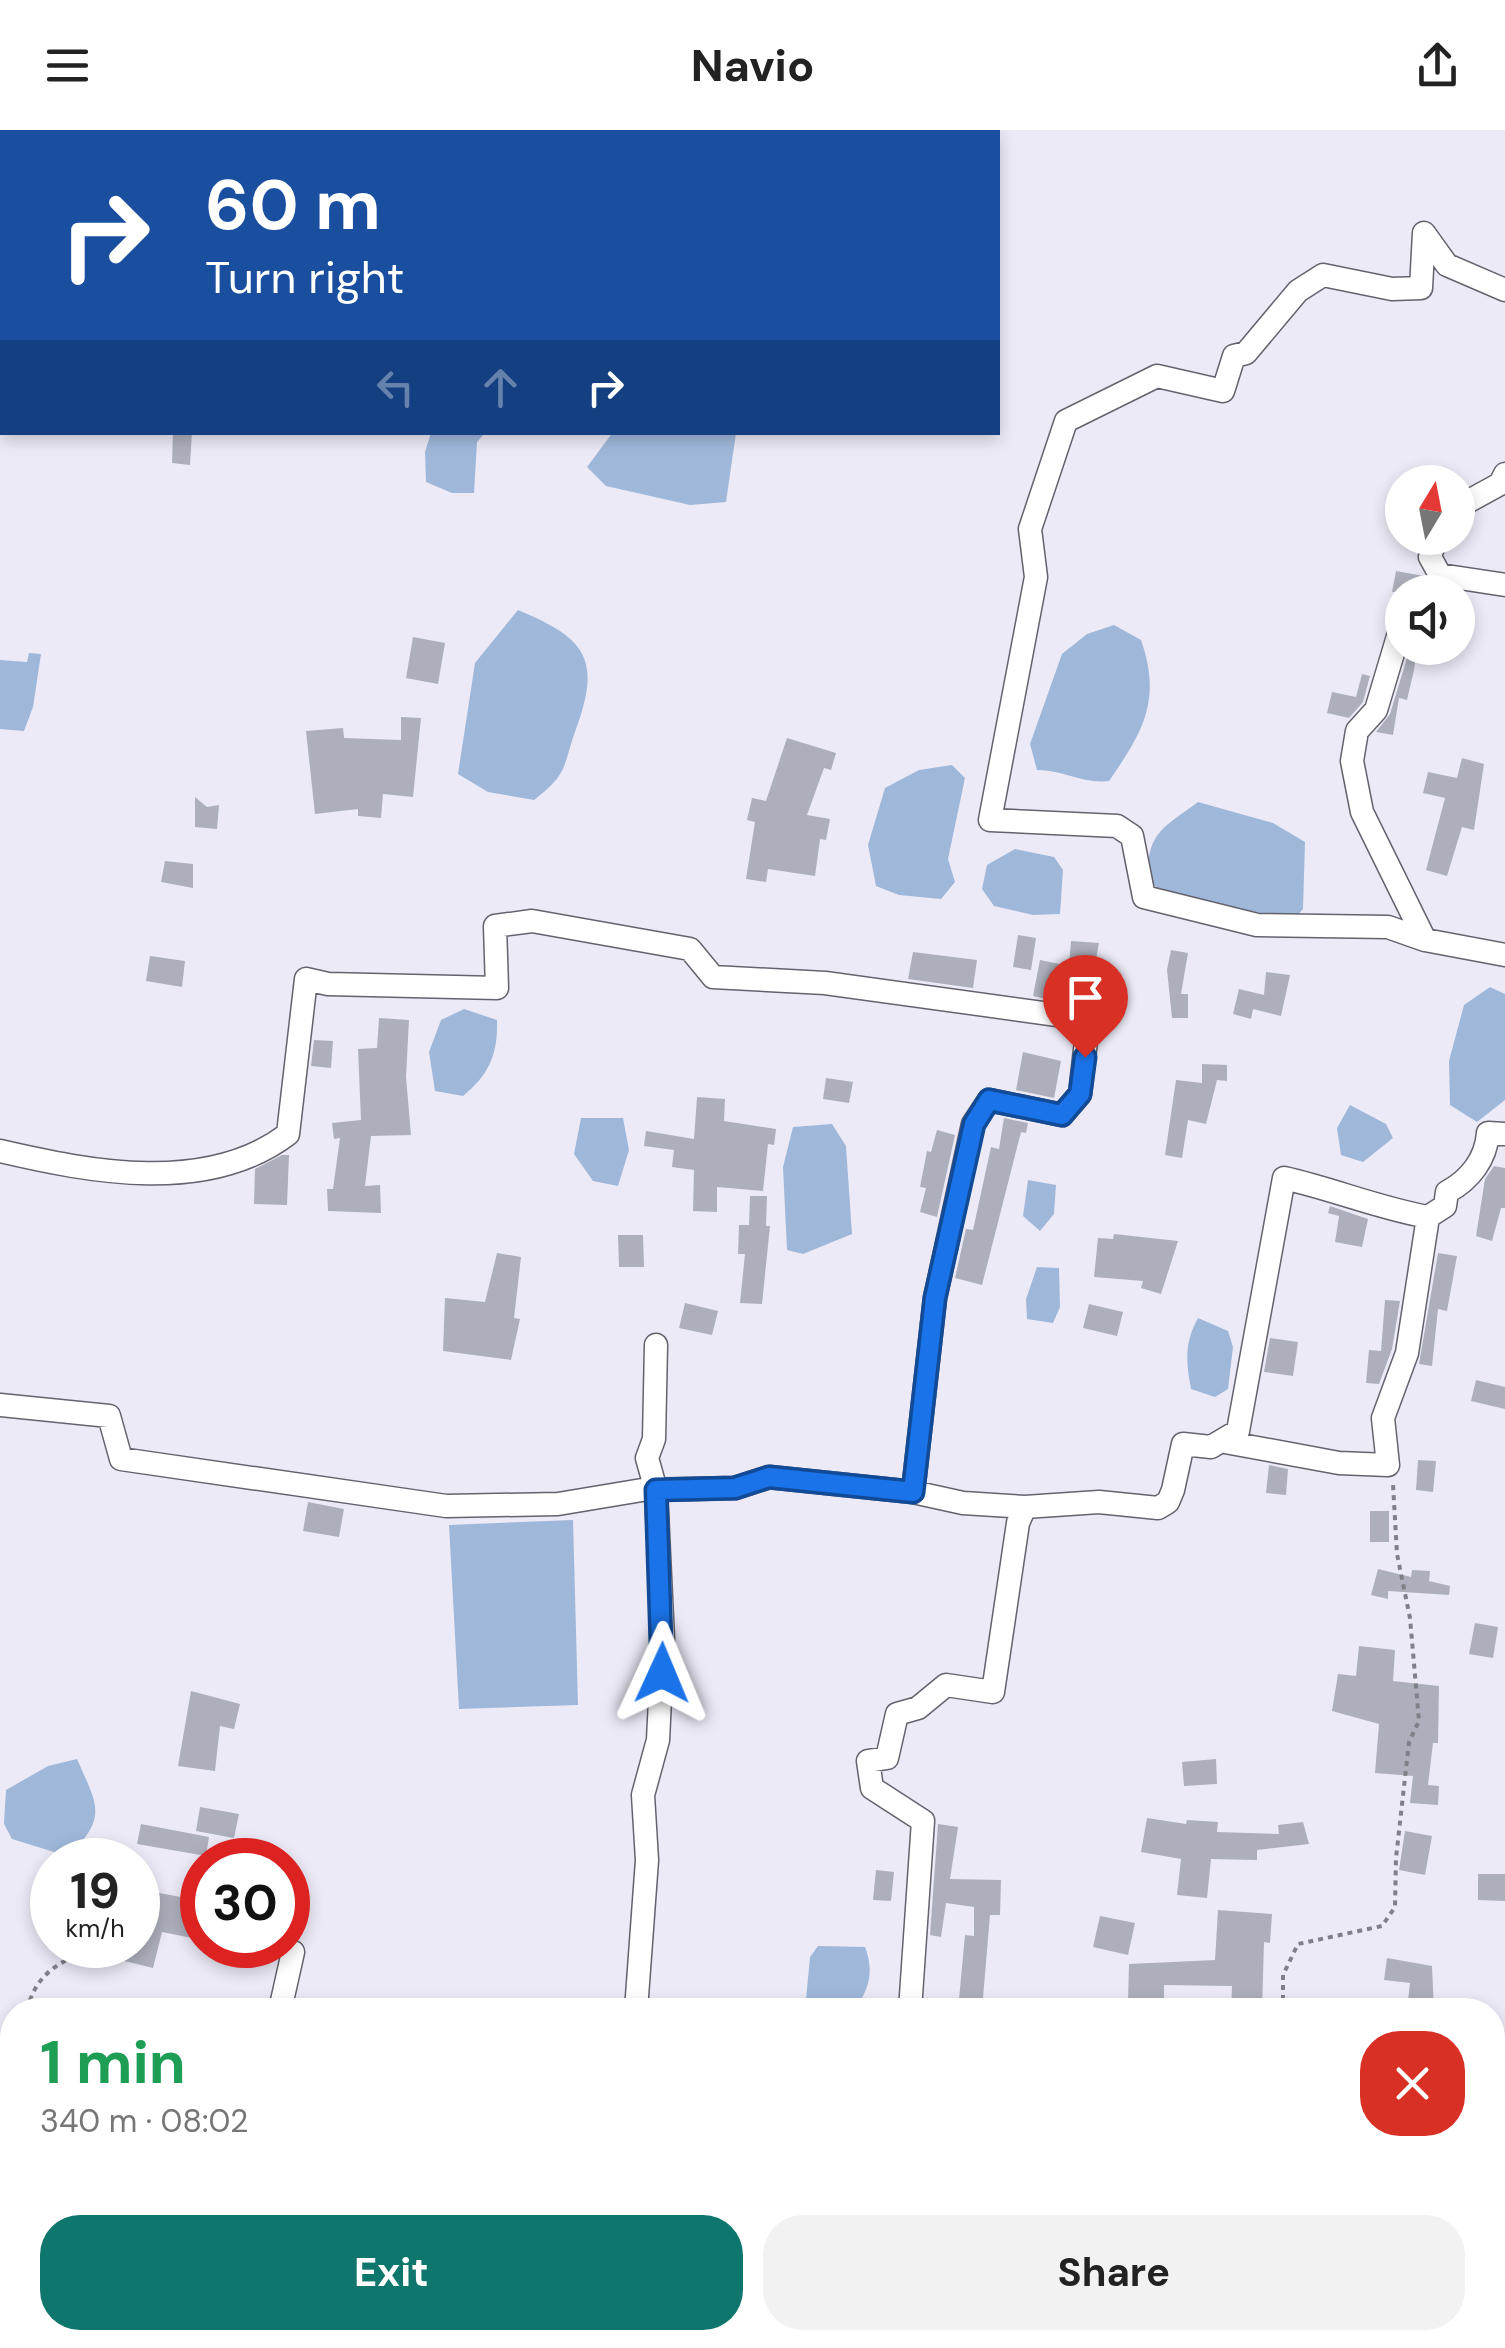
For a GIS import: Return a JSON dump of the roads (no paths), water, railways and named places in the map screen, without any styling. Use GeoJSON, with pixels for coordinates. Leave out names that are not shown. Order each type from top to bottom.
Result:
{"type":"FeatureCollection","features":[{"type":"Feature","properties":{"kind":"street"},"geometry":{"type":"LineString","coordinates":[[1505,290],[1448,265],[1424,233],[1420,288],[1392,289],[1323,276],[1298,291],[1246,354],[1234,356],[1223,391],[1157,376],[1066,421],[1030,529],[1036,577],[990,820],[1117,826],[1132,836],[1144,897],[1257,926],[1388,928],[1425,940],[1505,954]]}},
{"type":"Feature","properties":{"kind":"street"},"geometry":{"type":"LineString","coordinates":[[1475,498],[1500,484],[1505,474]]}},
{"type":"Feature","properties":{"kind":"street"},"geometry":{"type":"LineString","coordinates":[[1475,585],[1505,585]]}},
{"type":"Feature","properties":{"kind":"street"},"geometry":{"type":"LineString","coordinates":[[1390,665],[1376,710],[1358,731],[1352,761],[1362,812],[1425,940]]}},
{"type":"Feature","properties":{"kind":"street"},"geometry":{"type":"LineString","coordinates":[[0,1152],[94,1173],[193,1170],[266,1151],[288,1134],[306,979],[328,984],[497,988],[495,926],[532,922],[690,949],[713,977],[826,983],[1080,1020],[1080,1094],[1062,1115],[989,1100],[974,1124],[935,1298],[913,1492]]}},
{"type":"Feature","properties":{"kind":"street"},"geometry":{"type":"LineString","coordinates":[[0,1405],[109,1416],[121,1459],[446,1506],[558,1504],[656,1490],[735,1488],[769,1477],[913,1492],[963,1503],[1024,1507],[1099,1502],[1158,1508],[1168,1502],[1173,1490],[1183,1444],[1211,1447],[1226,1442],[1238,1431],[1284,1178],[1326,1188],[1378,1208],[1428,1217],[1445,1206],[1447,1192],[1468,1181],[1487,1146],[1488,1132],[1505,1134]]}},
{"type":"Feature","properties":{"kind":"street"},"geometry":{"type":"LineString","coordinates":[[1226,1442],[1339,1463],[1388,1465],[1384,1418],[1407,1353],[1428,1217]]}},
{"type":"Feature","properties":{"kind":"street"},"geometry":{"type":"LineString","coordinates":[[637,1998],[647,1860],[644,1795],[658,1740],[663,1639],[656,1490],[647,1458],[654,1440],[656,1345]]}},
{"type":"Feature","properties":{"kind":"street"},"geometry":{"type":"LineString","coordinates":[[911,1998],[923,1821],[872,1788],[868,1761],[887,1758],[896,1714],[918,1708],[936,1689],[946,1685],[993,1692],[1018,1523],[1024,1507]]}},
{"type":"Feature","properties":{"kind":"street"},"geometry":{"type":"LineString","coordinates":[[283,1998],[289,1968]]}},
{"type":"Feature","properties":{"kind":"water"},"geometry":{"type":"Polygon","coordinates":[[[430,435],[483,435],[477,442],[474,493],[452,493],[426,482],[425,452],[430,435]]]}},
{"type":"Feature","properties":{"kind":"water"},"geometry":{"type":"Polygon","coordinates":[[[611,435],[736,435],[726,502],[690,505],[606,486],[587,467],[611,435]]]}},
{"type":"Feature","properties":{"kind":"water"},"geometry":{"type":"Polygon","coordinates":[[[518,610],[573,641],[587,668],[584,705],[563,769],[534,800],[488,792],[458,774],[475,663],[518,610]]]}},
{"type":"Feature","properties":{"kind":"water"},"geometry":{"type":"Polygon","coordinates":[[[1114,625],[1141,640],[1147,661],[1149,698],[1140,731],[1109,781],[1037,770],[1030,744],[1062,654],[1087,634],[1114,625]]]}},
{"type":"Feature","properties":{"kind":"water"},"geometry":{"type":"Polygon","coordinates":[[[29,653],[41,654],[33,707],[24,731],[0,729],[0,660],[27,662],[29,653]]]}},
{"type":"Feature","properties":{"kind":"water"},"geometry":{"type":"Polygon","coordinates":[[[952,765],[965,778],[948,859],[955,882],[941,899],[899,895],[876,886],[868,845],[885,788],[919,770],[952,765]]]}},
{"type":"Feature","properties":{"kind":"water"},"geometry":{"type":"Polygon","coordinates":[[[1198,802],[1273,823],[1305,842],[1303,909],[1294,919],[1165,895],[1148,880],[1150,852],[1159,833],[1198,802]]]}},
{"type":"Feature","properties":{"kind":"water"},"geometry":{"type":"Polygon","coordinates":[[[1015,849],[1054,857],[1063,870],[1060,914],[1033,915],[994,906],[982,889],[987,865],[1015,849]]]}},
{"type":"Feature","properties":{"kind":"water"},"geometry":{"type":"Polygon","coordinates":[[[1490,987],[1505,994],[1505,1100],[1477,1122],[1450,1105],[1449,1061],[1464,1005],[1490,987]]]}},
{"type":"Feature","properties":{"kind":"water"},"geometry":{"type":"Polygon","coordinates":[[[464,1009],[497,1020],[497,1032],[486,1071],[463,1096],[435,1091],[429,1052],[441,1020],[464,1009]]]}},
{"type":"Feature","properties":{"kind":"water"},"geometry":{"type":"Polygon","coordinates":[[[1350,1105],[1386,1124],[1393,1138],[1363,1162],[1341,1155],[1337,1128],[1350,1105]]]}},
{"type":"Feature","properties":{"kind":"water"},"geometry":{"type":"Polygon","coordinates":[[[581,1118],[623,1118],[629,1150],[618,1186],[593,1181],[574,1154],[581,1118]]]}},
{"type":"Feature","properties":{"kind":"water"},"geometry":{"type":"Polygon","coordinates":[[[832,1124],[846,1146],[852,1234],[803,1254],[787,1250],[783,1167],[793,1127],[832,1124]]]}},
{"type":"Feature","properties":{"kind":"water"},"geometry":{"type":"Polygon","coordinates":[[[1028,1180],[1056,1185],[1054,1214],[1040,1231],[1023,1216],[1028,1180]]]}},
{"type":"Feature","properties":{"kind":"water"},"geometry":{"type":"Polygon","coordinates":[[[1037,1267],[1059,1268],[1060,1307],[1053,1323],[1027,1319],[1026,1299],[1037,1267]]]}},
{"type":"Feature","properties":{"kind":"water"},"geometry":{"type":"Polygon","coordinates":[[[1198,1318],[1228,1331],[1233,1347],[1228,1389],[1215,1397],[1191,1389],[1187,1353],[1198,1318]]]}},
{"type":"Feature","properties":{"kind":"water"},"geometry":{"type":"Polygon","coordinates":[[[573,1520],[578,1705],[459,1709],[449,1525],[573,1520]]]}},
{"type":"Feature","properties":{"kind":"water"},"geometry":{"type":"Polygon","coordinates":[[[77,1759],[94,1799],[94,1820],[89,1831],[84,1838],[30,1838],[30,1845],[12,1839],[4,1824],[6,1790],[48,1766],[77,1759]]]}},
{"type":"Feature","properties":{"kind":"water"},"geometry":{"type":"Polygon","coordinates":[[[818,1946],[865,1947],[869,1980],[861,1998],[806,1998],[810,1957],[818,1946]]]}}]}
